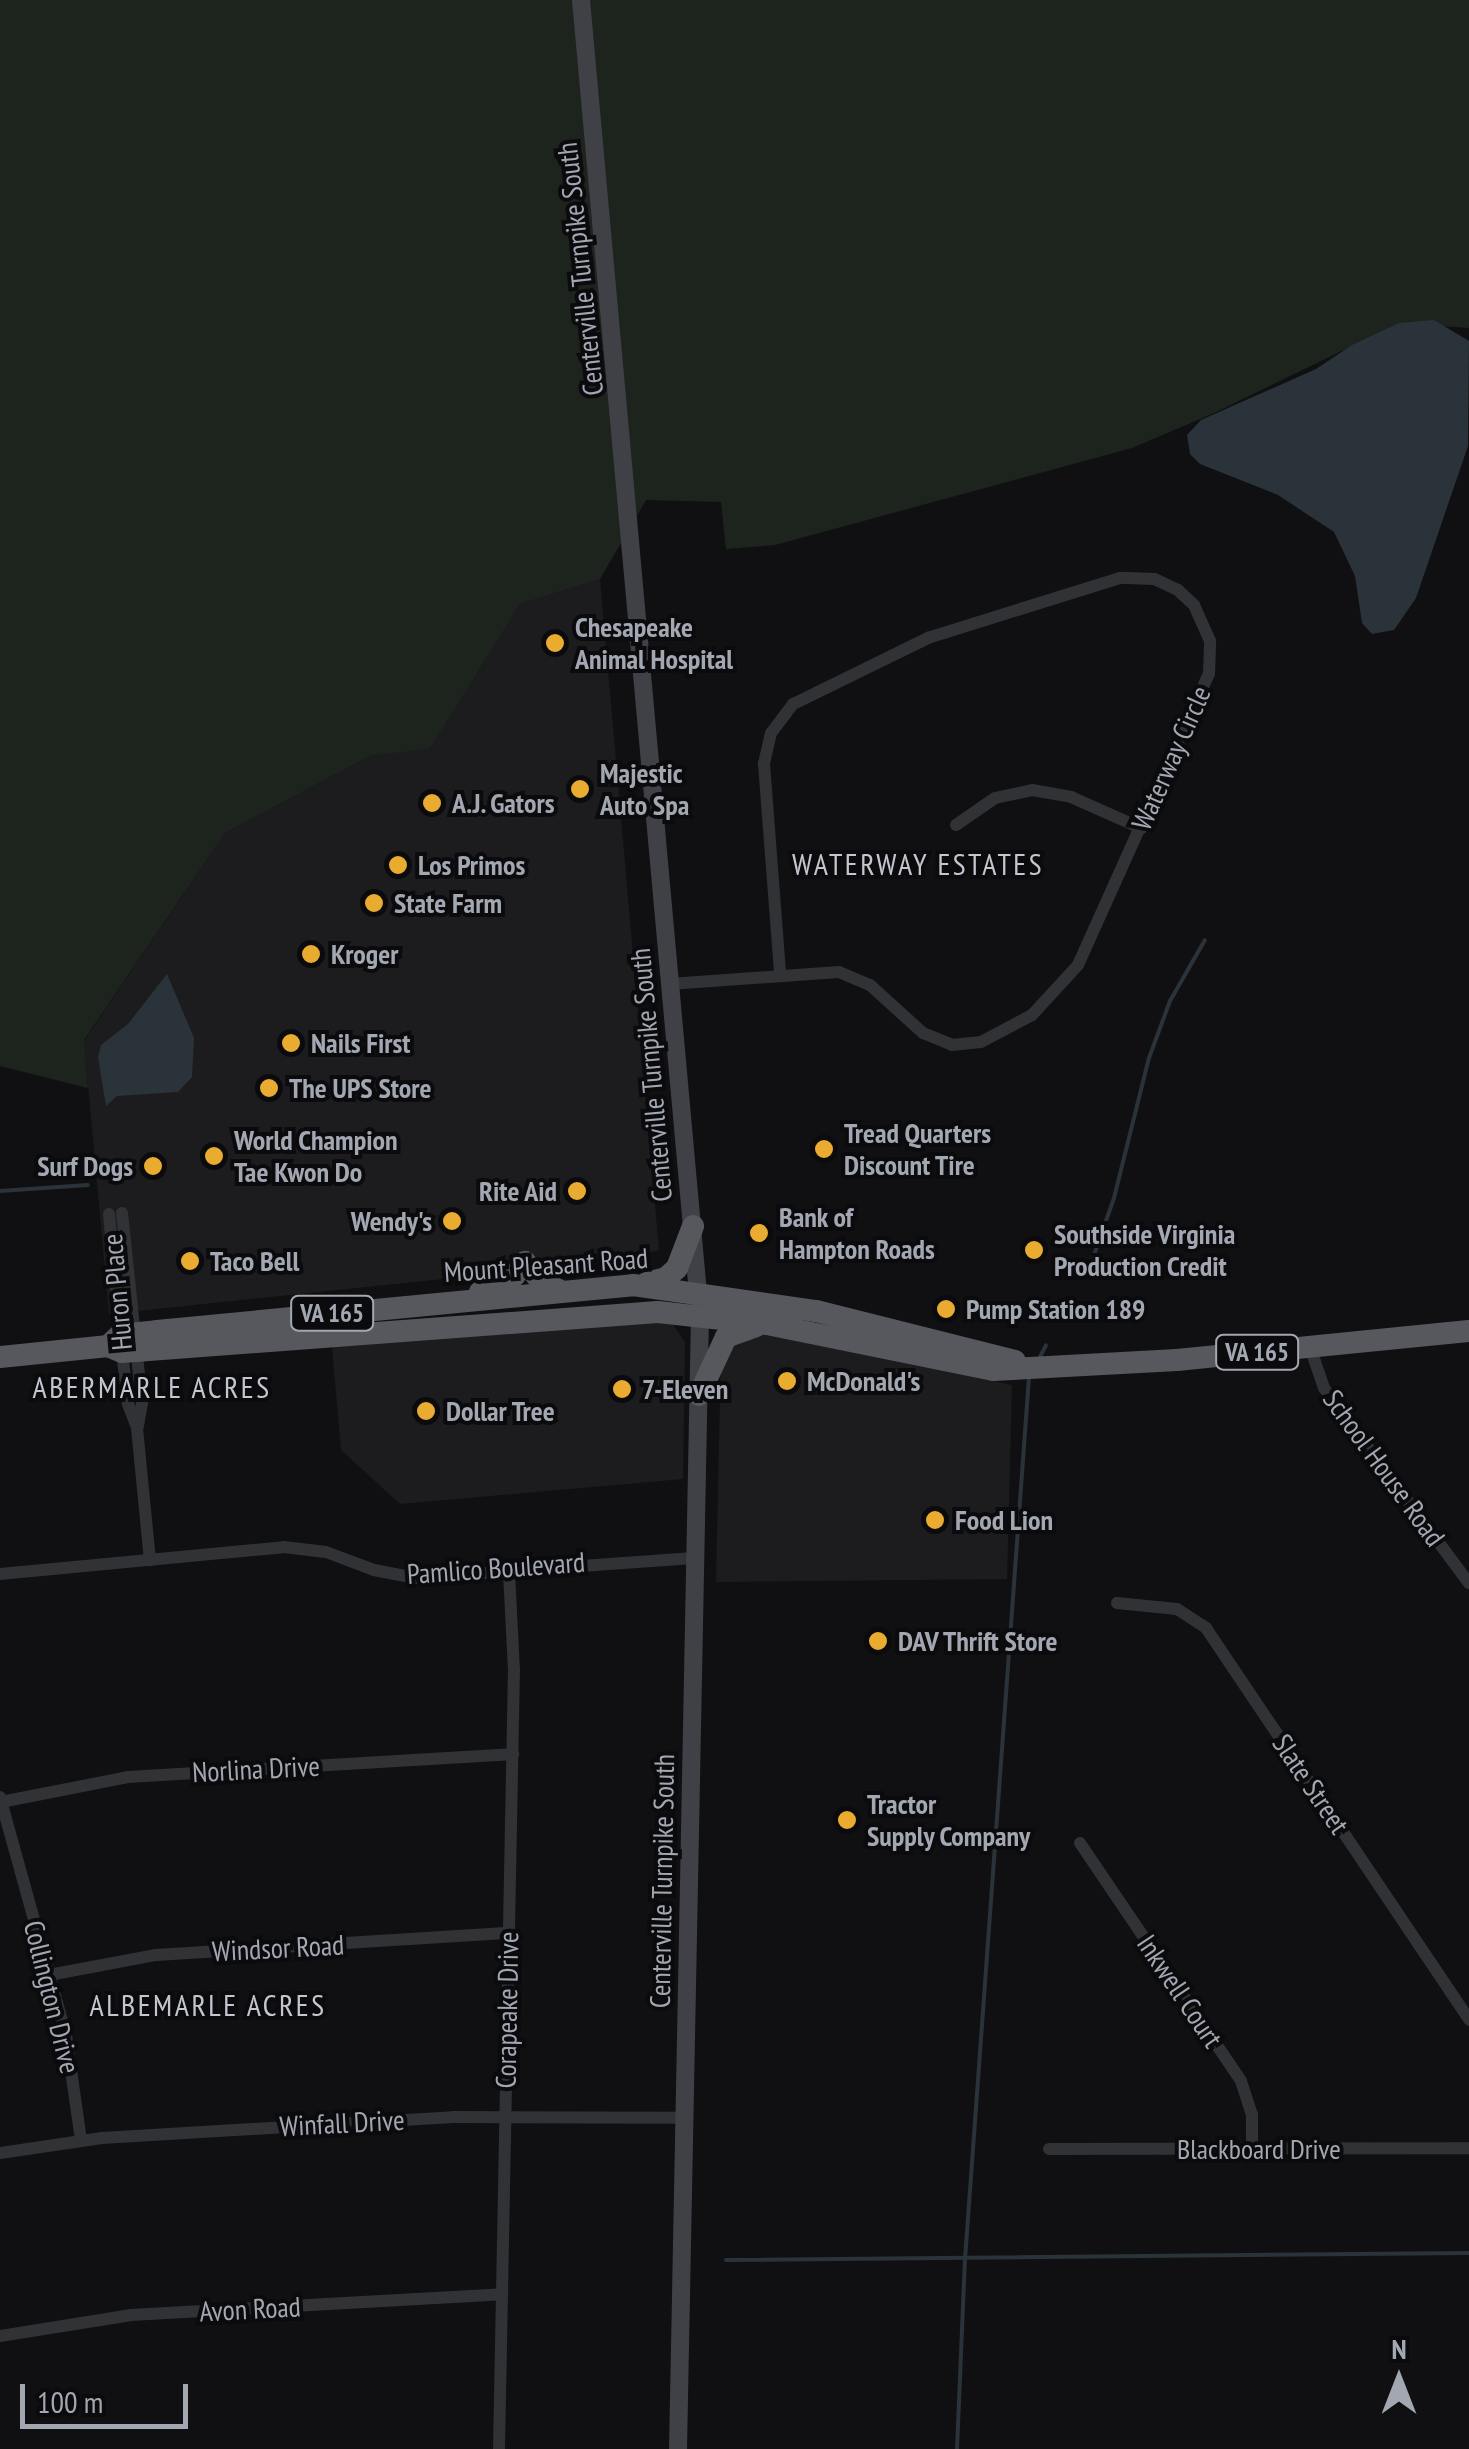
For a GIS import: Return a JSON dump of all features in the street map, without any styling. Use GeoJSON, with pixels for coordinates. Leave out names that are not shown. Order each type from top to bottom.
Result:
{"type":"FeatureCollection","features":[{"type":"Feature","properties":{"kind":"highway"},"geometry":{"type":"LineString","coordinates":[[633,1286],[659,1282],[672,1273],[693,1226]]}},
{"type":"Feature","properties":{"kind":"highway","name":"Mount Pleasant Road"},"geometry":{"type":"LineString","coordinates":[[0,1357],[461,1300],[514,1276],[525,1262],[541,1281],[559,1290],[633,1286],[767,1324],[993,1370],[1310,1347],[1469,1330]]}},
{"type":"Feature","properties":{"kind":"highway"},"geometry":{"type":"LineString","coordinates":[[456,1327],[461,1300]]}},
{"type":"Feature","properties":{"kind":"highway","name":"Mount Pleasant Road"},"geometry":{"type":"LineString","coordinates":[[124,1343],[456,1327],[699,1303],[832,1314],[1044,1367]]}},
{"type":"Feature","properties":{"kind":"highway"},"geometry":{"type":"LineString","coordinates":[[699,1395],[714,1355],[726,1337],[767,1324]]}},
{"type":"Feature","properties":{"kind":"main road","name":"Centerville Turnpike South"},"geometry":{"type":"LineString","coordinates":[[581,0],[699,1303],[678,2449]]}},
{"type":"Feature","properties":{"kind":"street","name":"Waterway Circle"},"geometry":{"type":"LineString","coordinates":[[670,984],[824,971],[851,976],[878,991],[923,1033],[944,1043],[966,1045],[994,1037],[1040,1009],[1078,965],[1208,674],[1207,630],[1186,596],[1154,579],[1120,578],[930,638],[804,696],[784,712],[771,733],[764,782],[780,974]]}},
{"type":"Feature","properties":{"kind":"street"},"geometry":{"type":"LineString","coordinates":[[956,825],[995,798],[1032,790],[1071,797],[1140,828]]}},
{"type":"Feature","properties":{"kind":"street","name":"Huron Place"},"geometry":{"type":"LineString","coordinates":[[116,1214],[128,1404],[137,1428],[150,1560]]}},
{"type":"Feature","properties":{"kind":"street","name":"School House Road"},"geometry":{"type":"LineString","coordinates":[[1310,1347],[1324,1388],[1469,1582]]}},
{"type":"Feature","properties":{"kind":"street","name":"Pamlico Boulevard"},"geometry":{"type":"LineString","coordinates":[[0,1574],[284,1547],[326,1552],[374,1570],[415,1578],[697,1558]]}},
{"type":"Feature","properties":{"kind":"street","name":"Corapeake Drive"},"geometry":{"type":"LineString","coordinates":[[499,2449],[513,1754],[509,1570]]}},
{"type":"Feature","properties":{"kind":"street","name":"Slate Street"},"geometry":{"type":"LineString","coordinates":[[1118,1603],[1177,1608],[1206,1628],[1469,2020]]}},
{"type":"Feature","properties":{"kind":"street","name":"Norlina Drive"},"geometry":{"type":"LineString","coordinates":[[1,1800],[128,1777],[513,1754]]}},
{"type":"Feature","properties":{"kind":"street","name":"Collington Drive"},"geometry":{"type":"LineString","coordinates":[[1,1800],[66,2035],[81,2140]]}},
{"type":"Feature","properties":{"kind":"street","name":"Inkwell Court"},"geometry":{"type":"LineString","coordinates":[[1080,1842],[1241,2081],[1252,2114],[1252,2149]]}},
{"type":"Feature","properties":{"kind":"street","name":"Windsor Road"},"geometry":{"type":"LineString","coordinates":[[50,1975],[156,1955],[509,1933]]}},
{"type":"Feature","properties":{"kind":"street","name":"Winfall Drive"},"geometry":{"type":"LineString","coordinates":[[0,2153],[81,2140],[505,2116],[685,2118]]}},
{"type":"Feature","properties":{"kind":"street","name":"Blackboard Drive"},"geometry":{"type":"LineString","coordinates":[[1049,2149],[1469,2148]]}},
{"type":"Feature","properties":{"kind":"street","name":"Avon Road"},"geometry":{"type":"LineString","coordinates":[[0,2336],[132,2316],[502,2294]]}},
{"type":"Feature","properties":{"kind":"shaded area"},"geometry":{"type":"Polygon","coordinates":[[[0,0],[1469,0],[1469,328],[1399,323],[1212,414],[1132,448],[775,545],[726,549],[721,502],[646,500],[600,579],[520,604],[430,749],[370,756],[225,833],[84,1040],[88,1088],[0,1066],[0,0]]]}},
{"type":"Feature","properties":{"kind":"shaded area"},"geometry":{"type":"Polygon","coordinates":[[[1434,320],[1469,341],[1468,446],[1416,598],[1394,630],[1372,634],[1362,623],[1355,576],[1334,532],[1278,495],[1200,464],[1190,454],[1187,435],[1201,420],[1316,369],[1352,345],[1399,323],[1434,320]]]}},
{"type":"Feature","properties":{"kind":"shaded area"},"geometry":{"type":"Polygon","coordinates":[[[600,579],[659,1250],[624,1260],[109,1314],[84,1041],[225,833],[370,756],[430,749],[520,604],[600,579]]]}},
{"type":"Feature","properties":{"kind":"shaded area"},"geometry":{"type":"Polygon","coordinates":[[[167,974],[194,1038],[192,1077],[178,1092],[117,1096],[106,1106],[98,1057],[101,1045],[128,1024],[167,974]]]}},
{"type":"Feature","properties":{"kind":"shaded area"},"geometry":{"type":"Polygon","coordinates":[[[653,1320],[672,1323],[685,1342],[683,1479],[400,1504],[341,1450],[332,1347],[653,1320]]]}},
{"type":"Feature","properties":{"kind":"shaded area"},"geometry":{"type":"Polygon","coordinates":[[[753,1331],[1012,1385],[1007,1579],[716,1582],[721,1350],[753,1331]]]}},
{"type":"Feature","properties":{"kind":"waterway"},"geometry":{"type":"LineString","coordinates":[[1088,1272],[1114,1198],[1149,1058],[1170,1001],[1205,940]]}},
{"type":"Feature","properties":{"kind":"waterway"},"geometry":{"type":"LineString","coordinates":[[0,1191],[88,1185]]}},
{"type":"Feature","properties":{"kind":"waterway"},"geometry":{"type":"LineString","coordinates":[[1040,1357],[1046,1345]]}},
{"type":"Feature","properties":{"kind":"waterway"},"geometry":{"type":"LineString","coordinates":[[957,2449],[965,2259],[1029,1376]]}},
{"type":"Feature","properties":{"kind":"waterway"},"geometry":{"type":"LineString","coordinates":[[726,2260],[1469,2253]]}},
{"type":"Feature","properties":{"kind":"place","name":"Chesapeake Animal Hospital"},"geometry":{"type":"Point","coordinates":[555,643]}},
{"type":"Feature","properties":{"kind":"place","name":"Majestic Auto Spa"},"geometry":{"type":"Point","coordinates":[580,789]}},
{"type":"Feature","properties":{"kind":"place","name":"A.J. Gators"},"geometry":{"type":"Point","coordinates":[432,803]}},
{"type":"Feature","properties":{"kind":"place","name":"Los Primos"},"geometry":{"type":"Point","coordinates":[398,865]}},
{"type":"Feature","properties":{"kind":"place","name":"State Farm"},"geometry":{"type":"Point","coordinates":[374,903]}},
{"type":"Feature","properties":{"kind":"place","name":"Kroger"},"geometry":{"type":"Point","coordinates":[311,954]}},
{"type":"Feature","properties":{"kind":"place","name":"Nails First"},"geometry":{"type":"Point","coordinates":[291,1043]}},
{"type":"Feature","properties":{"kind":"place","name":"The UPS Store"},"geometry":{"type":"Point","coordinates":[269,1088]}},
{"type":"Feature","properties":{"kind":"place","name":"Tread Quarters Discount Tire"},"geometry":{"type":"Point","coordinates":[824,1149]}},
{"type":"Feature","properties":{"kind":"place","name":"World Champion Tae Kwon Do"},"geometry":{"type":"Point","coordinates":[214,1156]}},
{"type":"Feature","properties":{"kind":"place","name":"Surf Dogs"},"geometry":{"type":"Point","coordinates":[153,1166]}},
{"type":"Feature","properties":{"kind":"place","name":"Rite Aid"},"geometry":{"type":"Point","coordinates":[577,1191]}},
{"type":"Feature","properties":{"kind":"place","name":"Wendy's"},"geometry":{"type":"Point","coordinates":[452,1221]}},
{"type":"Feature","properties":{"kind":"place","name":"Bank of Hampton Roads"},"geometry":{"type":"Point","coordinates":[759,1233]}},
{"type":"Feature","properties":{"kind":"place","name":"Southside Virginia Production Credit"},"geometry":{"type":"Point","coordinates":[1034,1250]}},
{"type":"Feature","properties":{"kind":"place","name":"Taco Bell"},"geometry":{"type":"Point","coordinates":[190,1261]}},
{"type":"Feature","properties":{"kind":"place","name":"Pump Station 189"},"geometry":{"type":"Point","coordinates":[946,1309]}},
{"type":"Feature","properties":{"kind":"place","name":"McDonald's"},"geometry":{"type":"Point","coordinates":[787,1381]}},
{"type":"Feature","properties":{"kind":"place","name":"7-Eleven"},"geometry":{"type":"Point","coordinates":[622,1389]}},
{"type":"Feature","properties":{"kind":"place","name":"Dollar Tree"},"geometry":{"type":"Point","coordinates":[426,1411]}},
{"type":"Feature","properties":{"kind":"place","name":"Food Lion"},"geometry":{"type":"Point","coordinates":[935,1520]}},
{"type":"Feature","properties":{"kind":"place","name":"DAV Thrift Store"},"geometry":{"type":"Point","coordinates":[878,1641]}},
{"type":"Feature","properties":{"kind":"place","name":"Tractor Supply Company"},"geometry":{"type":"Point","coordinates":[847,1820]}},
{"type":"Feature","properties":{"kind":"district","name":"WATERWAY ESTATES"},"geometry":{"type":"Point","coordinates":[918,864]}},
{"type":"Feature","properties":{"kind":"district","name":"ABERMARLE ACRES"},"geometry":{"type":"Point","coordinates":[152,1387]}},
{"type":"Feature","properties":{"kind":"district","name":"ALBEMARLE ACRES"},"geometry":{"type":"Point","coordinates":[208,2005]}}]}
